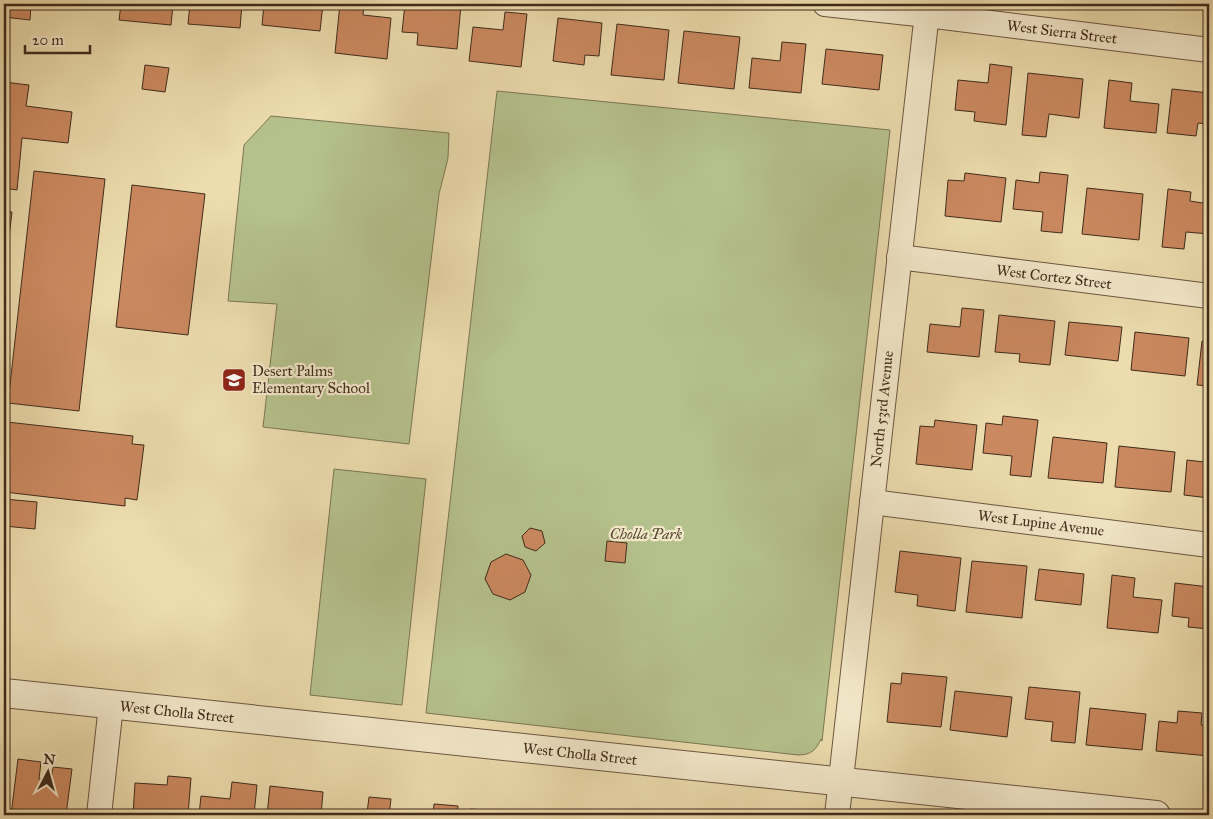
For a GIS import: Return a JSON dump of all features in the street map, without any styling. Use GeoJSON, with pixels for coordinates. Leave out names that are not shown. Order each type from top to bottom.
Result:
{"type":"FeatureCollection","features":[{"type":"Feature","properties":{"kind":"street","name":"West Sierra Street"},"geometry":{"type":"LineString","coordinates":[[825,4],[928,9],[1209,50]]}},
{"type":"Feature","properties":{"kind":"street","name":"North 53rd Avenue"},"geometry":{"type":"LineString","coordinates":[[837,815],[928,9]]}},
{"type":"Feature","properties":{"kind":"street","name":"West Cortez Street"},"geometry":{"type":"LineString","coordinates":[[899,257],[1209,296]]}},
{"type":"Feature","properties":{"kind":"street","name":"West Lupine Avenue"},"geometry":{"type":"LineString","coordinates":[[872,502],[1209,545]]}},
{"type":"Feature","properties":{"kind":"street","name":"West Cholla Street"},"geometry":{"type":"LineString","coordinates":[[4,693],[1156,815]]}},
{"type":"Feature","properties":{"kind":"street"},"geometry":{"type":"LineString","coordinates":[[99,815],[110,705]]}},
{"type":"Feature","properties":{"kind":"green space","name":"Cholla Park"},"geometry":{"type":"Polygon","coordinates":[[[497,91],[890,130],[822,741],[821,739],[810,753],[798,755],[426,713],[497,91]]]}},
{"type":"Feature","properties":{"kind":"green space"},"geometry":{"type":"Polygon","coordinates":[[[271,116],[449,133],[448,158],[439,194],[409,444],[263,427],[277,304],[228,301],[244,145],[271,116]]]}},
{"type":"Feature","properties":{"kind":"green space"},"geometry":{"type":"Polygon","coordinates":[[[334,469],[426,479],[402,705],[310,695],[334,469]]]}},
{"type":"Feature","properties":{"kind":"building"},"geometry":{"type":"Polygon","coordinates":[[[4,4],[31,4],[30,20],[4,17],[4,4]]]}},
{"type":"Feature","properties":{"kind":"building"},"geometry":{"type":"Polygon","coordinates":[[[121,4],[173,4],[171,25],[119,20],[121,4]]]}},
{"type":"Feature","properties":{"kind":"building"},"geometry":{"type":"Polygon","coordinates":[[[190,4],[242,4],[240,28],[188,24],[190,4]]]}},
{"type":"Feature","properties":{"kind":"building"},"geometry":{"type":"Polygon","coordinates":[[[264,4],[323,4],[320,31],[262,25],[264,4]]]}},
{"type":"Feature","properties":{"kind":"building"},"geometry":{"type":"Polygon","coordinates":[[[340,4],[364,4],[363,15],[391,18],[387,59],[335,53],[340,4]]]}},
{"type":"Feature","properties":{"kind":"building"},"geometry":{"type":"Polygon","coordinates":[[[405,4],[461,5],[457,49],[417,45],[418,33],[402,32],[405,4]]]}},
{"type":"Feature","properties":{"kind":"building"},"geometry":{"type":"Polygon","coordinates":[[[505,12],[527,14],[521,67],[469,61],[473,27],[503,30],[505,12]]]}},
{"type":"Feature","properties":{"kind":"building"},"geometry":{"type":"Polygon","coordinates":[[[558,18],[602,23],[599,56],[585,55],[584,65],[553,61],[558,18]]]}},
{"type":"Feature","properties":{"kind":"building"},"geometry":{"type":"Polygon","coordinates":[[[617,24],[669,30],[664,80],[611,75],[617,24]]]}},
{"type":"Feature","properties":{"kind":"building"},"geometry":{"type":"Polygon","coordinates":[[[684,31],[740,37],[734,89],[678,83],[684,31]]]}},
{"type":"Feature","properties":{"kind":"building"},"geometry":{"type":"Polygon","coordinates":[[[782,42],[806,44],[801,93],[749,88],[752,58],[780,61],[782,42]]]}},
{"type":"Feature","properties":{"kind":"building"},"geometry":{"type":"Polygon","coordinates":[[[826,49],[883,55],[879,90],[822,84],[826,49]]]}},
{"type":"Feature","properties":{"kind":"building"},"geometry":{"type":"Polygon","coordinates":[[[990,64],[1012,67],[1006,125],[974,121],[975,112],[955,110],[958,80],[988,83],[990,64]]]}},
{"type":"Feature","properties":{"kind":"building"},"geometry":{"type":"Polygon","coordinates":[[[145,65],[169,68],[165,92],[142,89],[145,65]]]}},
{"type":"Feature","properties":{"kind":"building"},"geometry":{"type":"Polygon","coordinates":[[[1028,73],[1083,79],[1079,118],[1049,114],[1046,137],[1022,135],[1028,73]]]}},
{"type":"Feature","properties":{"kind":"building"},"geometry":{"type":"Polygon","coordinates":[[[1109,80],[1132,83],[1130,101],[1159,104],[1156,133],[1104,128],[1109,80]]]}},
{"type":"Feature","properties":{"kind":"building"},"geometry":{"type":"Polygon","coordinates":[[[4,82],[29,85],[26,106],[72,112],[68,143],[22,138],[17,190],[4,188],[4,82]]]}},
{"type":"Feature","properties":{"kind":"building"},"geometry":{"type":"Polygon","coordinates":[[[1172,89],[1209,93],[1209,124],[1198,123],[1196,136],[1167,133],[1172,89]]]}},
{"type":"Feature","properties":{"kind":"building"},"geometry":{"type":"Polygon","coordinates":[[[34,171],[105,179],[79,411],[8,403],[34,171]]]}},
{"type":"Feature","properties":{"kind":"building"},"geometry":{"type":"Polygon","coordinates":[[[1040,172],[1068,175],[1062,233],[1041,231],[1043,212],[1013,209],[1016,180],[1039,183],[1040,172]]]}},
{"type":"Feature","properties":{"kind":"building"},"geometry":{"type":"Polygon","coordinates":[[[965,173],[1006,178],[1001,222],[945,216],[948,180],[964,181],[965,173]]]}},
{"type":"Feature","properties":{"kind":"building"},"geometry":{"type":"Polygon","coordinates":[[[132,185],[205,194],[188,335],[116,327],[132,185]]]}},
{"type":"Feature","properties":{"kind":"building"},"geometry":{"type":"Polygon","coordinates":[[[1087,188],[1143,194],[1139,240],[1082,234],[1087,188]]]}},
{"type":"Feature","properties":{"kind":"building"},"geometry":{"type":"Polygon","coordinates":[[[1168,189],[1191,192],[1190,201],[1209,204],[1209,234],[1186,232],[1184,249],[1162,247],[1168,189]]]}},
{"type":"Feature","properties":{"kind":"building"},"geometry":{"type":"Polygon","coordinates":[[[4,211],[12,212],[4,279],[4,211]]]}},
{"type":"Feature","properties":{"kind":"building"},"geometry":{"type":"Polygon","coordinates":[[[962,308],[984,310],[979,357],[927,352],[930,324],[960,327],[962,308]]]}},
{"type":"Feature","properties":{"kind":"building"},"geometry":{"type":"Polygon","coordinates":[[[999,315],[1055,321],[1050,365],[1019,362],[1020,354],[995,352],[999,315]]]}},
{"type":"Feature","properties":{"kind":"building"},"geometry":{"type":"Polygon","coordinates":[[[1069,322],[1122,327],[1118,361],[1065,355],[1069,322]]]}},
{"type":"Feature","properties":{"kind":"building"},"geometry":{"type":"Polygon","coordinates":[[[1135,332],[1189,338],[1185,376],[1131,370],[1135,332]]]}},
{"type":"Feature","properties":{"kind":"building"},"geometry":{"type":"Polygon","coordinates":[[[1202,341],[1209,342],[1209,386],[1197,385],[1202,341]]]}},
{"type":"Feature","properties":{"kind":"building"},"geometry":{"type":"Polygon","coordinates":[[[1003,416],[1038,420],[1031,477],[1010,475],[1012,456],[983,453],[986,423],[1002,425],[1003,416]]]}},
{"type":"Feature","properties":{"kind":"building"},"geometry":{"type":"Polygon","coordinates":[[[935,420],[977,425],[972,470],[916,464],[920,426],[934,427],[935,420]]]}},
{"type":"Feature","properties":{"kind":"building"},"geometry":{"type":"Polygon","coordinates":[[[7,422],[133,436],[132,444],[144,445],[137,500],[125,498],[125,506],[4,492],[4,453],[7,422]]]}},
{"type":"Feature","properties":{"kind":"building"},"geometry":{"type":"Polygon","coordinates":[[[1053,437],[1107,443],[1103,483],[1048,478],[1053,437]]]}},
{"type":"Feature","properties":{"kind":"building"},"geometry":{"type":"Polygon","coordinates":[[[1119,446],[1175,452],[1171,492],[1115,487],[1119,446]]]}},
{"type":"Feature","properties":{"kind":"building"},"geometry":{"type":"Polygon","coordinates":[[[1205,448],[1209,448],[1209,498],[1184,495],[1187,460],[1204,462],[1205,448]]]}},
{"type":"Feature","properties":{"kind":"building"},"geometry":{"type":"Polygon","coordinates":[[[4,499],[37,502],[35,529],[4,526],[4,499]]]}},
{"type":"Feature","properties":{"kind":"building"},"geometry":{"type":"Polygon","coordinates":[[[530,528],[542,531],[545,543],[536,551],[525,547],[522,536],[530,528]]]}},
{"type":"Feature","properties":{"kind":"building"},"geometry":{"type":"Polygon","coordinates":[[[607,541],[627,543],[625,563],[605,561],[607,541]]]}},
{"type":"Feature","properties":{"kind":"building"},"geometry":{"type":"Polygon","coordinates":[[[900,551],[961,558],[955,611],[917,606],[918,595],[895,592],[900,551]]]}},
{"type":"Feature","properties":{"kind":"building"},"geometry":{"type":"Polygon","coordinates":[[[506,554],[523,560],[531,575],[525,592],[510,600],[493,594],[485,579],[491,562],[506,554]]]}},
{"type":"Feature","properties":{"kind":"building"},"geometry":{"type":"Polygon","coordinates":[[[972,561],[1027,566],[1022,618],[966,612],[972,561]]]}},
{"type":"Feature","properties":{"kind":"building"},"geometry":{"type":"Polygon","coordinates":[[[1039,569],[1084,574],[1081,605],[1035,600],[1039,569]]]}},
{"type":"Feature","properties":{"kind":"building"},"geometry":{"type":"Polygon","coordinates":[[[1112,575],[1135,578],[1133,597],[1162,600],[1158,633],[1107,628],[1112,575]]]}},
{"type":"Feature","properties":{"kind":"building"},"geometry":{"type":"Polygon","coordinates":[[[1175,583],[1209,587],[1209,629],[1188,627],[1189,618],[1172,616],[1175,583]]]}},
{"type":"Feature","properties":{"kind":"building"},"geometry":{"type":"Polygon","coordinates":[[[902,673],[947,677],[941,727],[887,722],[891,683],[901,684],[902,673]]]}},
{"type":"Feature","properties":{"kind":"building"},"geometry":{"type":"Polygon","coordinates":[[[1029,687],[1080,692],[1075,743],[1051,741],[1053,722],[1025,719],[1029,687]]]}},
{"type":"Feature","properties":{"kind":"building"},"geometry":{"type":"Polygon","coordinates":[[[955,691],[1012,697],[1007,737],[950,730],[955,691]]]}},
{"type":"Feature","properties":{"kind":"building"},"geometry":{"type":"Polygon","coordinates":[[[1090,708],[1146,714],[1142,750],[1086,745],[1090,708]]]}},
{"type":"Feature","properties":{"kind":"building"},"geometry":{"type":"Polygon","coordinates":[[[1178,711],[1202,713],[1201,725],[1209,726],[1209,756],[1156,751],[1159,721],[1177,723],[1178,711]]]}},
{"type":"Feature","properties":{"kind":"building"},"geometry":{"type":"Polygon","coordinates":[[[18,759],[41,762],[39,779],[51,780],[53,767],[72,769],[66,815],[11,815],[18,759]]]}},
{"type":"Feature","properties":{"kind":"building"},"geometry":{"type":"Polygon","coordinates":[[[168,776],[191,778],[188,815],[133,815],[135,783],[167,785],[168,776]]]}},
{"type":"Feature","properties":{"kind":"building"},"geometry":{"type":"Polygon","coordinates":[[[232,782],[257,785],[254,815],[199,815],[201,796],[230,799],[232,782]]]}},
{"type":"Feature","properties":{"kind":"building"},"geometry":{"type":"Polygon","coordinates":[[[270,786],[323,792],[321,815],[267,815],[270,786]]]}},
{"type":"Feature","properties":{"kind":"building"},"geometry":{"type":"Polygon","coordinates":[[[369,797],[391,799],[389,815],[334,815],[334,810],[367,813],[369,797]]]}},
{"type":"Feature","properties":{"kind":"building"},"geometry":{"type":"Polygon","coordinates":[[[434,804],[458,806],[457,815],[433,815],[434,804]]]}},
{"type":"Feature","properties":{"kind":"building"},"geometry":{"type":"Polygon","coordinates":[[[471,809],[525,814],[525,815],[471,815],[471,809]]]}},
{"type":"Feature","properties":{"kind":"place","name":"Desert Palms Elementary School"},"geometry":{"type":"Point","coordinates":[234,380]}}]}
